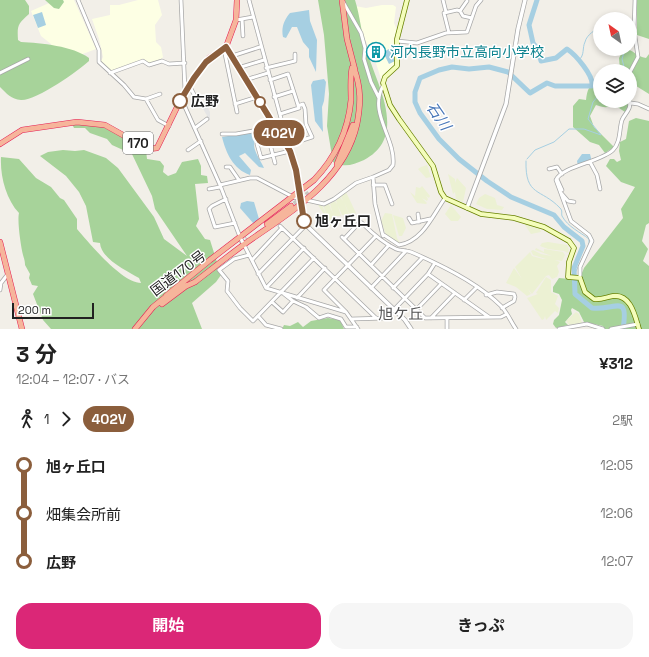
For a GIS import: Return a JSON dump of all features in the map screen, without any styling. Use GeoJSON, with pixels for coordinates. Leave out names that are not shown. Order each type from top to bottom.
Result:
{"type":"FeatureCollection","features":[{"type":"Feature","properties":{"kind":"highway"},"geometry":{"type":"LineString","coordinates":[[225,48],[236,20],[237,0]]}},
{"type":"Feature","properties":{"kind":"highway"},"geometry":{"type":"LineString","coordinates":[[243,241],[302,200],[330,178],[341,164],[352,143],[360,100],[360,85],[353,68],[343,33],[339,0]]}},
{"type":"Feature","properties":{"kind":"highway"},"geometry":{"type":"LineString","coordinates":[[307,192],[332,165],[348,132],[354,100],[353,68],[342,0]]}},
{"type":"Feature","properties":{"kind":"highway","name":"170"},"geometry":{"type":"LineString","coordinates":[[0,144],[22,130],[78,122],[105,126],[148,149],[154,150],[160,146],[181,98],[189,85],[209,58],[225,48]]}},
{"type":"Feature","properties":{"kind":"highway"},"geometry":{"type":"LineString","coordinates":[[243,241],[293,201],[299,192],[323,171],[340,145],[349,115],[353,68]]}},
{"type":"Feature","properties":{"kind":"highway","name":"国道170号"},"geometry":{"type":"LineString","coordinates":[[139,329],[156,309],[184,287],[195,282],[243,241]]}},
{"type":"Feature","properties":{"kind":"highway","name":"国道170号"},"geometry":{"type":"LineString","coordinates":[[135,329],[153,307],[166,296],[243,241]]}},
{"type":"Feature","properties":{"kind":"highway"},"geometry":{"type":"LineString","coordinates":[[0,242],[22,329]]}},
{"type":"Feature","properties":{"kind":"main road"},"geometry":{"type":"LineString","coordinates":[[407,0],[397,41],[397,66],[385,77],[383,86],[390,105],[433,166],[441,192],[445,198],[481,214],[514,218],[537,225],[569,241],[574,248],[568,268],[568,276],[570,278],[580,278],[585,292],[594,299],[619,296],[629,303],[635,313],[636,324],[639,329]]}},
{"type":"Feature","properties":{"kind":"street"},"geometry":{"type":"LineString","coordinates":[[78,0],[99,50],[99,62],[124,85],[134,97],[146,98],[160,94]]}},
{"type":"Feature","properties":{"kind":"street"},"geometry":{"type":"LineString","coordinates":[[181,0],[185,63],[185,91]]}},
{"type":"Feature","properties":{"kind":"street"},"geometry":{"type":"LineString","coordinates":[[222,134],[230,135],[266,129],[282,122],[260,47],[249,0]]}},
{"type":"Feature","properties":{"kind":"street"},"geometry":{"type":"LineString","coordinates":[[342,0],[361,33],[365,48],[364,59],[371,82],[380,100]]}},
{"type":"Feature","properties":{"kind":"street"},"geometry":{"type":"LineString","coordinates":[[443,0],[446,12],[444,13],[449,33]]}},
{"type":"Feature","properties":{"kind":"street"},"geometry":{"type":"LineString","coordinates":[[397,41],[417,43],[449,33],[467,32],[476,6],[481,0]]}},
{"type":"Feature","properties":{"kind":"street"},"geometry":{"type":"LineString","coordinates":[[467,208],[506,104],[518,29],[525,0]]}},
{"type":"Feature","properties":{"kind":"street"},"geometry":{"type":"LineString","coordinates":[[633,64],[638,53],[634,30],[635,0]]}},
{"type":"Feature","properties":{"kind":"street"},"geometry":{"type":"LineString","coordinates":[[460,12],[467,2]]}},
{"type":"Feature","properties":{"kind":"street"},"geometry":{"type":"LineString","coordinates":[[446,12],[457,10],[464,16],[472,18]]}},
{"type":"Feature","properties":{"kind":"street"},"geometry":{"type":"LineString","coordinates":[[236,20],[253,17]]}},
{"type":"Feature","properties":{"kind":"street"},"geometry":{"type":"LineString","coordinates":[[242,19],[243,36]]}},
{"type":"Feature","properties":{"kind":"street"},"geometry":{"type":"LineString","coordinates":[[232,56],[260,47]]}},
{"type":"Feature","properties":{"kind":"street"},"geometry":{"type":"LineString","coordinates":[[225,48],[232,56],[245,80],[290,151],[296,170],[306,225],[394,310],[411,329]]}},
{"type":"Feature","properties":{"kind":"street"},"geometry":{"type":"LineString","coordinates":[[225,48],[237,112]]}},
{"type":"Feature","properties":{"kind":"street"},"geometry":{"type":"LineString","coordinates":[[266,68],[295,61],[296,54]]}},
{"type":"Feature","properties":{"kind":"street"},"geometry":{"type":"LineString","coordinates":[[0,73],[28,59]]}},
{"type":"Feature","properties":{"kind":"street"},"geometry":{"type":"LineString","coordinates":[[238,68],[264,60]]}},
{"type":"Feature","properties":{"kind":"street"},"geometry":{"type":"LineString","coordinates":[[110,73],[143,61],[149,65],[162,61],[168,64],[185,63]]}},
{"type":"Feature","properties":{"kind":"street"},"geometry":{"type":"LineString","coordinates":[[245,80],[268,73]]}},
{"type":"Feature","properties":{"kind":"street"},"geometry":{"type":"LineString","coordinates":[[270,80],[288,74],[298,106]]}},
{"type":"Feature","properties":{"kind":"street"},"geometry":{"type":"LineString","coordinates":[[189,85],[199,104]]}},
{"type":"Feature","properties":{"kind":"street"},"geometry":{"type":"LineString","coordinates":[[209,189],[254,177],[260,178],[293,201],[302,200],[318,203],[329,203],[356,183],[373,178],[389,170],[394,161],[393,152],[380,117],[380,92],[383,86]]}},
{"type":"Feature","properties":{"kind":"street"},"geometry":{"type":"LineString","coordinates":[[274,96],[293,91]]}},
{"type":"Feature","properties":{"kind":"street"},"geometry":{"type":"LineString","coordinates":[[235,104],[256,97]]}},
{"type":"Feature","properties":{"kind":"street"},"geometry":{"type":"LineString","coordinates":[[146,98],[158,120],[169,126]]}},
{"type":"Feature","properties":{"kind":"street"},"geometry":{"type":"LineString","coordinates":[[181,98],[249,255],[266,288],[346,312]]}},
{"type":"Feature","properties":{"kind":"street"},"geometry":{"type":"LineString","coordinates":[[280,114],[299,108],[298,106],[303,104],[305,108],[306,124],[312,137],[287,145]]}},
{"type":"Feature","properties":{"kind":"street"},"geometry":{"type":"LineString","coordinates":[[637,104],[649,109]]}},
{"type":"Feature","properties":{"kind":"street"},"geometry":{"type":"LineString","coordinates":[[574,202],[568,201],[556,183],[557,179],[562,174],[613,150],[619,139],[622,120],[629,108]]}},
{"type":"Feature","properties":{"kind":"street"},"geometry":{"type":"LineString","coordinates":[[195,128],[207,119]]}},
{"type":"Feature","properties":{"kind":"street"},"geometry":{"type":"LineString","coordinates":[[266,129],[275,163]]}},
{"type":"Feature","properties":{"kind":"street"},"geometry":{"type":"LineString","coordinates":[[280,135],[300,129],[304,140]]}},
{"type":"Feature","properties":{"kind":"street"},"geometry":{"type":"LineString","coordinates":[[269,140],[257,144],[258,152],[261,158],[290,151]]}},
{"type":"Feature","properties":{"kind":"street"},"geometry":{"type":"LineString","coordinates":[[188,150],[201,142]]}},
{"type":"Feature","properties":{"kind":"street"},"geometry":{"type":"LineString","coordinates":[[590,162],[600,189]]}},
{"type":"Feature","properties":{"kind":"street"},"geometry":{"type":"LineString","coordinates":[[226,167],[230,167],[239,180]]}},
{"type":"Feature","properties":{"kind":"street"},"geometry":{"type":"LineString","coordinates":[[550,169],[557,167],[562,174]]}},
{"type":"Feature","properties":{"kind":"street"},"geometry":{"type":"LineString","coordinates":[[373,178],[375,204],[384,235],[396,244],[401,245],[411,241],[424,230],[445,198]]}},
{"type":"Feature","properties":{"kind":"street"},"geometry":{"type":"LineString","coordinates":[[373,185],[385,185],[392,204]]}},
{"type":"Feature","properties":{"kind":"street"},"geometry":{"type":"LineString","coordinates":[[561,191],[571,220],[590,236],[592,241],[580,267],[580,278]]}},
{"type":"Feature","properties":{"kind":"street"},"geometry":{"type":"LineString","coordinates":[[226,199],[210,207],[210,212],[215,227],[235,223]]}},
{"type":"Feature","properties":{"kind":"street"},"geometry":{"type":"LineString","coordinates":[[418,214],[419,222]]}},
{"type":"Feature","properties":{"kind":"street"},"geometry":{"type":"LineString","coordinates":[[409,218],[412,223],[430,219]]}},
{"type":"Feature","properties":{"kind":"street"},"geometry":{"type":"LineString","coordinates":[[506,314],[501,317],[425,318],[343,238],[360,222],[376,236],[397,250],[406,251],[435,263],[476,288],[502,308],[506,314],[516,329]]}},
{"type":"Feature","properties":{"kind":"street"},"geometry":{"type":"LineString","coordinates":[[258,274],[306,225]]}},
{"type":"Feature","properties":{"kind":"street"},"geometry":{"type":"LineString","coordinates":[[252,260],[281,227],[336,278],[376,318]]}},
{"type":"Feature","properties":{"kind":"street"},"geometry":{"type":"LineString","coordinates":[[380,239],[384,235]]}},
{"type":"Feature","properties":{"kind":"street"},"geometry":{"type":"LineString","coordinates":[[358,328],[346,312],[324,290],[376,236]]}},
{"type":"Feature","properties":{"kind":"street"},"geometry":{"type":"LineString","coordinates":[[370,265],[390,245]]}},
{"type":"Feature","properties":{"kind":"street"},"geometry":{"type":"LineString","coordinates":[[266,288],[304,248]]}},
{"type":"Feature","properties":{"kind":"street"},"geometry":{"type":"LineString","coordinates":[[371,288],[406,251]]}},
{"type":"Feature","properties":{"kind":"street"},"geometry":{"type":"LineString","coordinates":[[249,255],[234,258],[219,270],[228,281],[227,291],[240,308],[253,321],[282,294],[314,258]]}},
{"type":"Feature","properties":{"kind":"street"},"geometry":{"type":"LineString","coordinates":[[393,288],[422,258]]}},
{"type":"Feature","properties":{"kind":"street"},"geometry":{"type":"LineString","coordinates":[[439,265],[442,260]]}},
{"type":"Feature","properties":{"kind":"street"},"geometry":{"type":"LineString","coordinates":[[352,319],[386,318],[428,274],[435,263]]}},
{"type":"Feature","properties":{"kind":"street"},"geometry":{"type":"LineString","coordinates":[[297,298],[325,268]]}},
{"type":"Feature","properties":{"kind":"street"},"geometry":{"type":"LineString","coordinates":[[0,290],[1,283],[8,274]]}},
{"type":"Feature","properties":{"kind":"street"},"geometry":{"type":"LineString","coordinates":[[428,274],[489,317]]}},
{"type":"Feature","properties":{"kind":"street"},"geometry":{"type":"LineString","coordinates":[[416,310],[441,284]]}},
{"type":"Feature","properties":{"kind":"street"},"geometry":{"type":"LineString","coordinates":[[464,300],[476,288]]}},
{"type":"Feature","properties":{"kind":"street"},"geometry":{"type":"LineString","coordinates":[[486,295],[497,292],[514,294],[514,301],[502,308]]}},
{"type":"Feature","properties":{"kind":"street"},"geometry":{"type":"LineString","coordinates":[[432,318],[454,293]]}},
{"type":"Feature","properties":{"kind":"street"},"geometry":{"type":"LineString","coordinates":[[282,294],[292,301],[306,307],[319,318],[328,315],[341,319],[346,327],[358,328]]}},
{"type":"Feature","properties":{"kind":"street"},"geometry":{"type":"LineString","coordinates":[[272,302],[283,312],[292,301]]}},
{"type":"Feature","properties":{"kind":"street"},"geometry":{"type":"LineString","coordinates":[[258,316],[266,326],[281,329]]}},
{"type":"Feature","properties":{"kind":"street"},"geometry":{"type":"LineString","coordinates":[[447,318],[447,329]]}},
{"type":"Feature","properties":{"kind":"street"},"geometry":{"type":"LineString","coordinates":[[559,329],[587,324],[603,329]]}},
{"type":"Feature","properties":{"kind":"street"},"geometry":{"type":"LineString","coordinates":[[612,329],[636,324]]}},
{"type":"Feature","properties":{"kind":"shaded area"},"geometry":{"type":"Polygon","coordinates":[[[56,0],[74,0],[96,49],[59,63],[51,44],[41,36],[31,11],[56,0]]]}},
{"type":"Feature","properties":{"kind":"shaded area"},"geometry":{"type":"Polygon","coordinates":[[[138,0],[158,0],[162,15],[155,25],[156,42],[161,47],[163,57],[159,62],[149,64],[143,60],[111,72],[103,66],[101,61],[103,57],[92,19],[110,15],[110,5],[119,5],[138,0]]]}},
{"type":"Feature","properties":{"kind":"shaded area"},"geometry":{"type":"Polygon","coordinates":[[[382,5],[393,5],[396,7],[394,23],[397,30],[394,39],[395,66],[381,79],[375,60],[359,27],[355,6],[366,8],[382,5]]]}},
{"type":"Feature","properties":{"kind":"shaded area"},"geometry":{"type":"Polygon","coordinates":[[[205,102],[210,112],[210,121],[201,105],[205,102]]]}},
{"type":"Feature","properties":{"kind":"shaded area"},"geometry":{"type":"Polygon","coordinates":[[[427,165],[431,177],[426,178],[418,169],[427,165]]]}},
{"type":"Feature","properties":{"kind":"shaded area"},"geometry":{"type":"Polygon","coordinates":[[[448,174],[455,179],[455,183],[457,178],[466,188],[463,202],[456,199],[455,192],[453,194],[448,174]]]}},
{"type":"Feature","properties":{"kind":"shaded area"},"geometry":{"type":"Polygon","coordinates":[[[422,186],[430,196],[429,198],[426,196],[428,199],[427,201],[422,198],[427,203],[426,204],[417,203],[410,192],[415,196],[416,187],[420,188],[422,186]]]}},
{"type":"Feature","properties":{"kind":"shaded area"},"geometry":{"type":"Polygon","coordinates":[[[346,192],[356,213],[350,216],[344,202],[349,215],[342,215],[338,206],[341,216],[333,216],[336,227],[332,227],[318,205],[322,205],[329,221],[323,205],[329,204],[333,214],[330,204],[335,201],[337,204],[336,200],[340,197],[343,201],[341,196],[346,192]]]}},
{"type":"Feature","properties":{"kind":"shaded area"},"geometry":{"type":"Polygon","coordinates":[[[485,194],[495,198],[497,205],[504,207],[502,210],[487,209],[476,204],[479,198],[485,194]]]}},
{"type":"Feature","properties":{"kind":"shaded area"},"geometry":{"type":"Polygon","coordinates":[[[451,205],[461,217],[458,221],[451,221],[445,214],[451,205]]]}},
{"type":"Feature","properties":{"kind":"shaded area"},"geometry":{"type":"Polygon","coordinates":[[[385,213],[392,214],[397,238],[400,243],[386,235],[381,221],[385,213]]]}},
{"type":"Feature","properties":{"kind":"shaded area"},"geometry":{"type":"Polygon","coordinates":[[[393,215],[403,218],[406,228],[402,236],[399,236],[393,215]]]}},
{"type":"Feature","properties":{"kind":"shaded area"},"geometry":{"type":"Polygon","coordinates":[[[526,223],[539,227],[541,232],[531,234],[525,225],[526,223]]]}},
{"type":"Feature","properties":{"kind":"shaded area"},"geometry":{"type":"Polygon","coordinates":[[[548,242],[567,245],[569,250],[568,253],[540,246],[542,243],[548,242]]]}},
{"type":"Feature","properties":{"kind":"shaded area"},"geometry":{"type":"Polygon","coordinates":[[[536,248],[544,252],[544,249],[563,252],[565,255],[562,261],[555,260],[560,262],[557,266],[559,272],[557,277],[552,279],[549,275],[546,276],[532,294],[528,289],[531,294],[527,296],[516,287],[506,283],[514,268],[522,279],[515,267],[530,252],[532,256],[546,259],[533,255],[531,251],[533,250],[541,254],[552,256],[535,250],[536,248]]]}},
{"type":"Feature","properties":{"kind":"shaded area"},"geometry":{"type":"Polygon","coordinates":[[[546,277],[551,280],[551,292],[558,296],[555,304],[559,308],[558,313],[555,311],[546,320],[545,316],[542,320],[527,298],[538,294],[536,293],[546,277]]]}},
{"type":"Feature","properties":{"kind":"shaded area"},"geometry":{"type":"Polygon","coordinates":[[[576,312],[579,314],[582,323],[569,325],[566,321],[576,312]]]}},
{"type":"Feature","properties":{"kind":"green space"},"geometry":{"type":"Polygon","coordinates":[[[0,0],[25,0],[29,6],[29,14],[19,25],[18,40],[21,42],[47,44],[66,48],[82,54],[89,58],[89,61],[67,78],[36,96],[21,100],[14,99],[9,96],[0,87],[0,0]]]}},
{"type":"Feature","properties":{"kind":"green space"},"geometry":{"type":"Polygon","coordinates":[[[45,0],[63,0],[64,2],[59,9],[54,8],[45,0]]]}},
{"type":"Feature","properties":{"kind":"green space"},"geometry":{"type":"Polygon","coordinates":[[[318,0],[355,0],[370,62],[386,108],[387,123],[385,137],[378,150],[364,160],[352,164],[341,165],[333,162],[327,126],[329,94],[324,35],[318,0]]]}},
{"type":"Feature","properties":{"kind":"green space"},"geometry":{"type":"Polygon","coordinates":[[[637,0],[649,0],[649,39],[637,35],[637,0]]]}},
{"type":"Feature","properties":{"kind":"green space"},"geometry":{"type":"Polygon","coordinates":[[[637,54],[646,58],[649,54],[649,94],[637,86],[637,64],[619,64],[620,56],[637,56],[637,54]]]}},
{"type":"Feature","properties":{"kind":"green space"},"geometry":{"type":"Polygon","coordinates":[[[593,83],[593,108],[594,108],[590,116],[594,127],[614,147],[605,153],[599,145],[590,142],[573,127],[573,106],[579,99],[586,100],[589,88],[593,83]]]}},
{"type":"Feature","properties":{"kind":"green space"},"geometry":{"type":"Polygon","coordinates":[[[619,108],[628,108],[625,112],[619,108]]]}},
{"type":"Feature","properties":{"kind":"green space"},"geometry":{"type":"Polygon","coordinates":[[[636,118],[649,121],[649,223],[646,225],[642,241],[648,249],[643,261],[649,266],[649,329],[604,329],[603,326],[584,322],[579,312],[572,308],[572,314],[565,322],[568,325],[556,328],[553,324],[554,320],[559,315],[562,300],[559,294],[553,292],[553,287],[559,278],[579,280],[584,268],[623,218],[621,209],[635,187],[621,182],[606,166],[610,159],[614,159],[617,162],[621,160],[619,151],[620,142],[626,139],[629,121],[636,118]]]}},
{"type":"Feature","properties":{"kind":"green space"},"geometry":{"type":"Polygon","coordinates":[[[72,124],[103,127],[146,150],[147,159],[160,161],[164,166],[163,172],[168,176],[176,173],[182,162],[198,159],[201,166],[201,175],[207,176],[208,183],[195,184],[199,219],[196,226],[205,239],[210,240],[221,275],[216,282],[192,303],[202,329],[51,329],[43,320],[33,294],[38,286],[32,285],[29,278],[30,274],[25,265],[18,222],[19,213],[7,194],[3,179],[1,157],[19,159],[36,178],[51,187],[60,198],[64,200],[77,219],[77,229],[106,261],[125,277],[141,283],[139,278],[115,264],[101,249],[100,243],[93,242],[86,206],[79,192],[66,176],[40,156],[48,152],[84,150],[106,158],[118,168],[154,217],[164,239],[187,256],[155,209],[152,196],[132,154],[112,145],[107,139],[90,133],[85,128],[74,128],[72,124]]]}},
{"type":"Feature","properties":{"kind":"green space"},"geometry":{"type":"Polygon","coordinates":[[[328,318],[340,320],[344,329],[282,329],[284,325],[290,326],[298,322],[303,327],[311,321],[328,318]]]}},
{"type":"Feature","properties":{"kind":"water"},"geometry":{"type":"Polygon","coordinates":[[[309,10],[310,21],[317,40],[316,72],[309,57],[309,49],[303,42],[297,27],[292,27],[286,38],[283,37],[282,34],[286,18],[290,13],[309,10]]]}},
{"type":"Feature","properties":{"kind":"water"},"geometry":{"type":"Polygon","coordinates":[[[42,12],[46,25],[38,28],[33,15],[42,12]]]}},
{"type":"Feature","properties":{"kind":"water"},"geometry":{"type":"Polygon","coordinates":[[[389,49],[395,61],[389,64],[383,52],[389,49]]]}},
{"type":"Feature","properties":{"kind":"water"},"geometry":{"type":"Polygon","coordinates":[[[324,79],[326,82],[322,107],[323,132],[315,121],[311,85],[313,81],[324,79]]]}},
{"type":"Feature","properties":{"kind":"water"},"geometry":{"type":"Polygon","coordinates":[[[259,131],[260,134],[254,142],[254,146],[264,168],[259,167],[245,153],[239,156],[251,170],[250,175],[239,169],[231,160],[222,137],[259,131]]]}},
{"type":"Feature","properties":{"kind":"water"},"geometry":{"type":"Polygon","coordinates":[[[582,154],[590,154],[591,160],[578,166],[577,161],[582,154]]]}},
{"type":"Feature","properties":{"kind":"water"},"geometry":{"type":"Polygon","coordinates":[[[247,201],[254,202],[259,219],[254,224],[240,208],[241,203],[247,201]]]}},
{"type":"Feature","properties":{"kind":"waterway","name":"石川"},"geometry":{"type":"LineString","coordinates":[[537,0],[529,25],[533,43],[538,49],[541,61],[556,58],[567,49],[575,56],[587,71],[592,82],[592,86],[555,86],[547,83],[530,93],[508,72],[489,67],[469,69],[452,67],[439,70],[420,78],[415,92],[415,102],[420,113],[439,139],[459,159],[487,181],[511,197],[554,215],[564,227],[582,241],[583,246],[574,268],[575,294],[592,308],[622,307],[624,311],[623,329]]}},
{"type":"Feature","properties":{"kind":"waterway"},"geometry":{"type":"LineString","coordinates":[[579,60],[582,56],[586,39],[593,31]]}},
{"type":"Feature","properties":{"kind":"waterway"},"geometry":{"type":"LineString","coordinates":[[623,56],[623,64]]}},
{"type":"Feature","properties":{"kind":"waterway"},"geometry":{"type":"LineString","coordinates":[[527,159],[535,150],[554,142],[569,129],[584,129],[601,135],[588,119],[593,102]]}},
{"type":"Feature","properties":{"kind":"waterway"},"geometry":{"type":"LineString","coordinates":[[526,161],[526,173],[531,186],[560,208],[562,211],[562,216],[565,220],[589,239],[589,244]]}},
{"type":"Feature","properties":{"kind":"waterway","name":"石川"},"geometry":{"type":"LineString","coordinates":[[574,275],[586,251]]}},
{"type":"Feature","properties":{"kind":"tunnel"},"geometry":{"type":"LineString","coordinates":[[294,204],[309,193]]}},
{"type":"Feature","properties":{"kind":"tunnel"},"geometry":{"type":"LineString","coordinates":[[239,242],[246,237]]}},
{"type":"Feature","properties":{"kind":"bus line","name":"402V"},"geometry":{"type":"LineString","coordinates":[[180,101],[185,91],[206,62],[226,47],[290,151],[296,170],[304,221]]}},
{"type":"Feature","properties":{"kind":"place","name":"河内長野市立高向小学校"},"geometry":{"type":"Point","coordinates":[376,52]}},
{"type":"Feature","properties":{"kind":"place","name":"広野"},"geometry":{"type":"Point","coordinates":[180,101]}},
{"type":"Feature","properties":{"kind":"place","name":"旭ヶ丘口"},"geometry":{"type":"Point","coordinates":[304,221]}},
{"type":"Feature","properties":{"kind":"district","name":"旭ケ丘"},"geometry":{"type":"Point","coordinates":[401,313]}}]}
